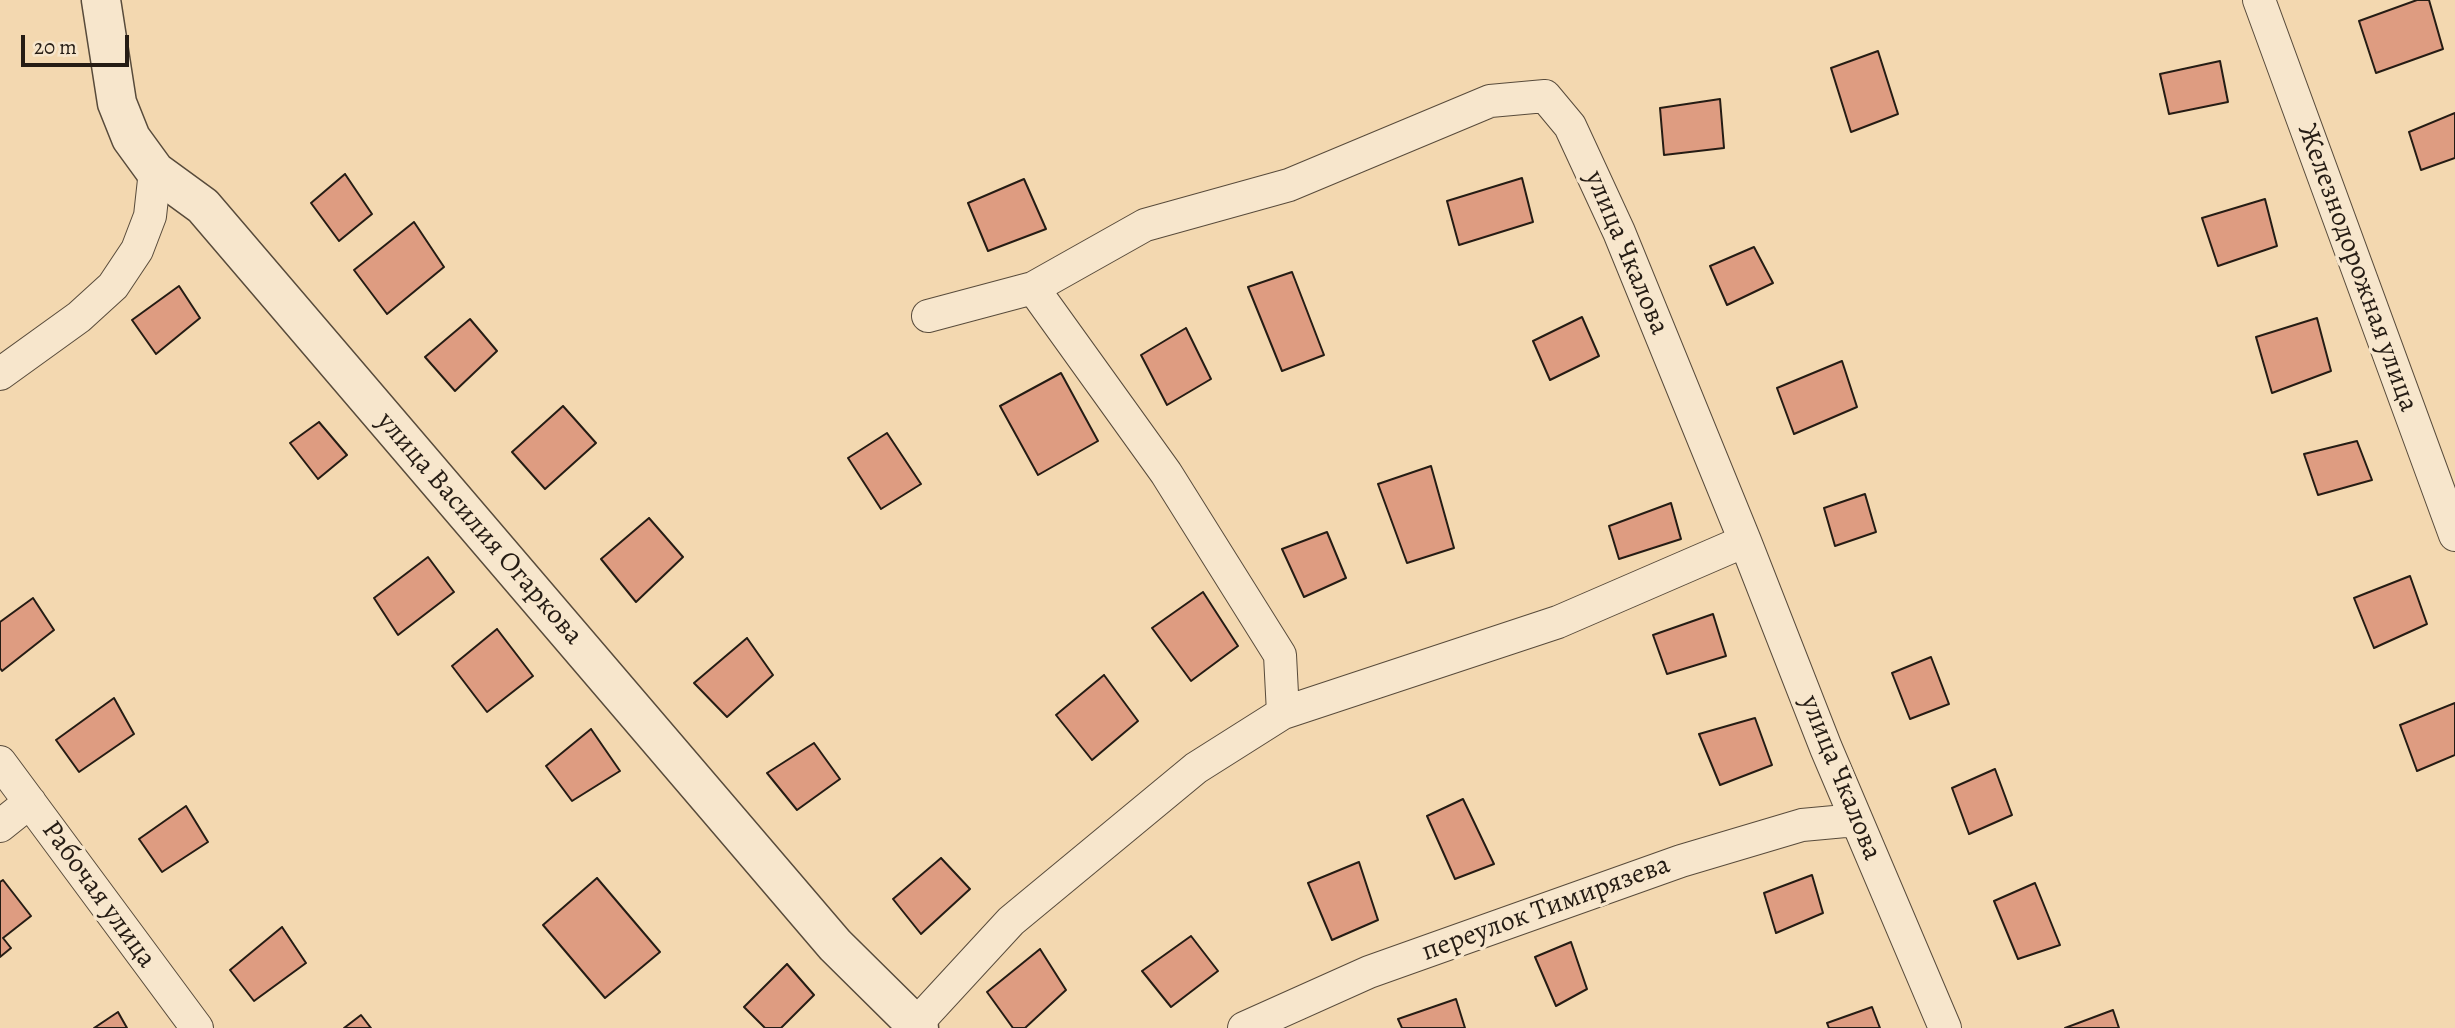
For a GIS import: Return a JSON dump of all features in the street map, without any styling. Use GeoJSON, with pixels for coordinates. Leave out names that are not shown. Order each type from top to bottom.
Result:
{"type":"FeatureCollection","features":[{"type":"Feature","properties":{"kind":"street","name":"улица Василия Огаркова"},"geometry":{"type":"LineString","coordinates":[[101,0],[117,103],[131,138],[155,171],[203,206],[835,946],[917,1026]]}},
{"type":"Feature","properties":{"kind":"street","name":"Железнодорожная улица"},"geometry":{"type":"LineString","coordinates":[[2259,0],[2455,536]]}},
{"type":"Feature","properties":{"kind":"street","name":"улица Чкалова"},"geometry":{"type":"LineString","coordinates":[[928,316],[1033,288],[1145,225],[1289,186],[1490,101],[1545,96],[1570,126],[1619,232],[1826,748],[1944,1028]]}},
{"type":"Feature","properties":{"kind":"street"},"geometry":{"type":"LineString","coordinates":[[0,374],[79,317],[113,286],[137,250],[150,216],[155,171]]}},
{"type":"Feature","properties":{"kind":"street"},"geometry":{"type":"LineString","coordinates":[[1033,288],[1166,472],[1280,655],[1283,713]]}},
{"type":"Feature","properties":{"kind":"street"},"geometry":{"type":"LineString","coordinates":[[917,1026],[1011,921],[1196,768],[1283,713],[1558,622],[1745,541]]}},
{"type":"Feature","properties":{"kind":"street","name":"Рабочая улица"},"geometry":{"type":"LineString","coordinates":[[0,762],[197,1028]]}},
{"type":"Feature","properties":{"kind":"street"},"geometry":{"type":"LineString","coordinates":[[0,825],[30,802]]}},
{"type":"Feature","properties":{"kind":"street","name":"переулок Тимирязева"},"geometry":{"type":"LineString","coordinates":[[1244,1028],[1369,972],[1681,861],[1802,825],[1856,820]]}},
{"type":"Feature","properties":{"kind":"building"},"geometry":{"type":"Polygon","coordinates":[[[2417,0],[2429,0],[2443,49],[2376,73],[2359,21],[2417,0]]]}},
{"type":"Feature","properties":{"kind":"building"},"geometry":{"type":"Polygon","coordinates":[[[1878,51],[1898,114],[1851,132],[1831,68],[1878,51]]]}},
{"type":"Feature","properties":{"kind":"building"},"geometry":{"type":"Polygon","coordinates":[[[2220,61],[2228,102],[2169,114],[2160,74],[2220,61]]]}},
{"type":"Feature","properties":{"kind":"building"},"geometry":{"type":"Polygon","coordinates":[[[1720,99],[1724,148],[1664,155],[1660,108],[1720,99]]]}},
{"type":"Feature","properties":{"kind":"building"},"geometry":{"type":"Polygon","coordinates":[[[2455,113],[2455,158],[2421,170],[2409,132],[2455,113]]]}},
{"type":"Feature","properties":{"kind":"building"},"geometry":{"type":"Polygon","coordinates":[[[345,174],[372,214],[339,241],[311,203],[345,174]]]}},
{"type":"Feature","properties":{"kind":"building"},"geometry":{"type":"Polygon","coordinates":[[[1522,178],[1533,222],[1459,245],[1447,201],[1522,178]]]}},
{"type":"Feature","properties":{"kind":"building"},"geometry":{"type":"Polygon","coordinates":[[[1024,179],[1046,229],[988,251],[968,203],[1024,179]]]}},
{"type":"Feature","properties":{"kind":"building"},"geometry":{"type":"Polygon","coordinates":[[[2265,199],[2277,246],[2218,266],[2202,218],[2265,199]]]}},
{"type":"Feature","properties":{"kind":"building"},"geometry":{"type":"Polygon","coordinates":[[[414,222],[444,267],[387,314],[354,270],[414,222]]]}},
{"type":"Feature","properties":{"kind":"building"},"geometry":{"type":"Polygon","coordinates":[[[1754,247],[1773,283],[1727,305],[1710,266],[1754,247]]]}},
{"type":"Feature","properties":{"kind":"building"},"geometry":{"type":"Polygon","coordinates":[[[1292,272],[1324,355],[1282,371],[1248,287],[1292,272]]]}},
{"type":"Feature","properties":{"kind":"building"},"geometry":{"type":"Polygon","coordinates":[[[179,286],[200,318],[156,354],[132,320],[179,286]]]}},
{"type":"Feature","properties":{"kind":"building"},"geometry":{"type":"Polygon","coordinates":[[[1582,317],[1599,356],[1550,380],[1533,341],[1582,317]]]}},
{"type":"Feature","properties":{"kind":"building"},"geometry":{"type":"Polygon","coordinates":[[[2317,318],[2331,371],[2272,393],[2256,337],[2317,318]]]}},
{"type":"Feature","properties":{"kind":"building"},"geometry":{"type":"Polygon","coordinates":[[[470,319],[497,351],[455,391],[425,357],[470,319]]]}},
{"type":"Feature","properties":{"kind":"building"},"geometry":{"type":"Polygon","coordinates":[[[1186,328],[1211,379],[1167,405],[1141,355],[1186,328]]]}},
{"type":"Feature","properties":{"kind":"building"},"geometry":{"type":"Polygon","coordinates":[[[1842,361],[1857,407],[1794,434],[1777,388],[1842,361]]]}},
{"type":"Feature","properties":{"kind":"building"},"geometry":{"type":"Polygon","coordinates":[[[1061,373],[1098,441],[1038,475],[1000,406],[1061,373]]]}},
{"type":"Feature","properties":{"kind":"building"},"geometry":{"type":"Polygon","coordinates":[[[563,406],[596,443],[545,489],[512,452],[563,406]]]}},
{"type":"Feature","properties":{"kind":"building"},"geometry":{"type":"Polygon","coordinates":[[[319,422],[347,455],[318,479],[290,443],[319,422]]]}},
{"type":"Feature","properties":{"kind":"building"},"geometry":{"type":"Polygon","coordinates":[[[887,433],[921,484],[881,509],[848,458],[887,433]]]}},
{"type":"Feature","properties":{"kind":"building"},"geometry":{"type":"Polygon","coordinates":[[[2357,441],[2372,480],[2318,495],[2304,454],[2357,441]]]}},
{"type":"Feature","properties":{"kind":"building"},"geometry":{"type":"Polygon","coordinates":[[[1431,466],[1454,548],[1407,563],[1378,484],[1431,466]]]}},
{"type":"Feature","properties":{"kind":"building"},"geometry":{"type":"Polygon","coordinates":[[[1865,494],[1876,532],[1835,546],[1824,508],[1865,494]]]}},
{"type":"Feature","properties":{"kind":"building"},"geometry":{"type":"Polygon","coordinates":[[[1671,503],[1681,539],[1619,559],[1609,526],[1671,503]]]}},
{"type":"Feature","properties":{"kind":"building"},"geometry":{"type":"Polygon","coordinates":[[[649,518],[683,557],[636,602],[601,559],[649,518]]]}},
{"type":"Feature","properties":{"kind":"building"},"geometry":{"type":"Polygon","coordinates":[[[1327,532],[1346,578],[1304,597],[1282,549],[1327,532]]]}},
{"type":"Feature","properties":{"kind":"building"},"geometry":{"type":"Polygon","coordinates":[[[428,557],[454,592],[398,635],[374,598],[428,557]]]}},
{"type":"Feature","properties":{"kind":"building"},"geometry":{"type":"Polygon","coordinates":[[[2410,576],[2427,624],[2374,648],[2354,598],[2410,576]]]}},
{"type":"Feature","properties":{"kind":"building"},"geometry":{"type":"Polygon","coordinates":[[[1203,592],[1238,646],[1191,681],[1152,628],[1203,592]]]}},
{"type":"Feature","properties":{"kind":"building"},"geometry":{"type":"Polygon","coordinates":[[[33,598],[54,630],[2,671],[0,622],[33,598]]]}},
{"type":"Feature","properties":{"kind":"building"},"geometry":{"type":"Polygon","coordinates":[[[1713,614],[1726,656],[1667,674],[1653,635],[1713,614]]]}},
{"type":"Feature","properties":{"kind":"building"},"geometry":{"type":"Polygon","coordinates":[[[497,629],[533,676],[487,712],[452,666],[497,629]]]}},
{"type":"Feature","properties":{"kind":"building"},"geometry":{"type":"Polygon","coordinates":[[[747,638],[773,675],[727,717],[694,683],[747,638]]]}},
{"type":"Feature","properties":{"kind":"building"},"geometry":{"type":"Polygon","coordinates":[[[1931,657],[1949,704],[1910,719],[1892,673],[1931,657]]]}},
{"type":"Feature","properties":{"kind":"building"},"geometry":{"type":"Polygon","coordinates":[[[1104,675],[1138,721],[1092,760],[1056,715],[1104,675]]]}},
{"type":"Feature","properties":{"kind":"building"},"geometry":{"type":"Polygon","coordinates":[[[114,698],[134,734],[79,772],[56,740],[114,698]]]}},
{"type":"Feature","properties":{"kind":"building"},"geometry":{"type":"Polygon","coordinates":[[[2455,703],[2455,755],[2417,771],[2400,725],[2455,703]]]}},
{"type":"Feature","properties":{"kind":"building"},"geometry":{"type":"Polygon","coordinates":[[[1755,718],[1772,765],[1720,785],[1699,734],[1755,718]]]}},
{"type":"Feature","properties":{"kind":"building"},"geometry":{"type":"Polygon","coordinates":[[[591,729],[620,771],[572,801],[546,766],[591,729]]]}},
{"type":"Feature","properties":{"kind":"building"},"geometry":{"type":"Polygon","coordinates":[[[814,743],[840,779],[797,810],[767,773],[814,743]]]}},
{"type":"Feature","properties":{"kind":"building"},"geometry":{"type":"Polygon","coordinates":[[[1995,769],[2012,815],[1969,834],[1952,788],[1995,769]]]}},
{"type":"Feature","properties":{"kind":"building"},"geometry":{"type":"Polygon","coordinates":[[[1463,799],[1494,864],[1455,879],[1427,816],[1463,799]]]}},
{"type":"Feature","properties":{"kind":"building"},"geometry":{"type":"Polygon","coordinates":[[[186,806],[208,842],[162,872],[139,839],[186,806]]]}},
{"type":"Feature","properties":{"kind":"building"},"geometry":{"type":"Polygon","coordinates":[[[941,858],[970,889],[921,934],[893,899],[941,858]]]}},
{"type":"Feature","properties":{"kind":"building"},"geometry":{"type":"Polygon","coordinates":[[[1359,862],[1378,920],[1332,940],[1308,883],[1359,862]]]}},
{"type":"Feature","properties":{"kind":"building"},"geometry":{"type":"Polygon","coordinates":[[[1812,875],[1823,913],[1776,933],[1764,893],[1812,875]]]}},
{"type":"Feature","properties":{"kind":"building"},"geometry":{"type":"Polygon","coordinates":[[[597,878],[660,952],[605,998],[543,925],[597,878]]]}},
{"type":"Feature","properties":{"kind":"building"},"geometry":{"type":"Polygon","coordinates":[[[3,880],[31,916],[3,938],[11,948],[0,957],[0,882],[3,880]]]}},
{"type":"Feature","properties":{"kind":"building"},"geometry":{"type":"Polygon","coordinates":[[[2035,883],[2060,945],[2018,959],[1994,901],[2035,883]]]}},
{"type":"Feature","properties":{"kind":"building"},"geometry":{"type":"Polygon","coordinates":[[[282,927],[306,963],[254,1001],[230,970],[282,927]]]}},
{"type":"Feature","properties":{"kind":"building"},"geometry":{"type":"Polygon","coordinates":[[[1191,936],[1218,971],[1171,1007],[1142,971],[1191,936]]]}},
{"type":"Feature","properties":{"kind":"building"},"geometry":{"type":"Polygon","coordinates":[[[1571,942],[1587,989],[1556,1006],[1535,957],[1571,942]]]}},
{"type":"Feature","properties":{"kind":"building"},"geometry":{"type":"Polygon","coordinates":[[[1040,949],[1066,990],[1025,1028],[1013,1028],[987,992],[1040,949]]]}},
{"type":"Feature","properties":{"kind":"building"},"geometry":{"type":"Polygon","coordinates":[[[787,964],[814,995],[781,1028],[765,1028],[744,1007],[787,964]]]}},
{"type":"Feature","properties":{"kind":"building"},"geometry":{"type":"Polygon","coordinates":[[[1456,999],[1465,1028],[1402,1028],[1398,1019],[1456,999]]]}},
{"type":"Feature","properties":{"kind":"building"},"geometry":{"type":"Polygon","coordinates":[[[1872,1007],[1880,1028],[1829,1028],[1827,1023],[1872,1007]]]}},
{"type":"Feature","properties":{"kind":"building"},"geometry":{"type":"Polygon","coordinates":[[[2113,1010],[2119,1028],[2065,1028],[2113,1010]]]}},
{"type":"Feature","properties":{"kind":"building"},"geometry":{"type":"Polygon","coordinates":[[[118,1012],[127,1028],[94,1028],[118,1012]]]}},
{"type":"Feature","properties":{"kind":"building"},"geometry":{"type":"Polygon","coordinates":[[[361,1015],[371,1028],[344,1028],[361,1015]]]}}]}
